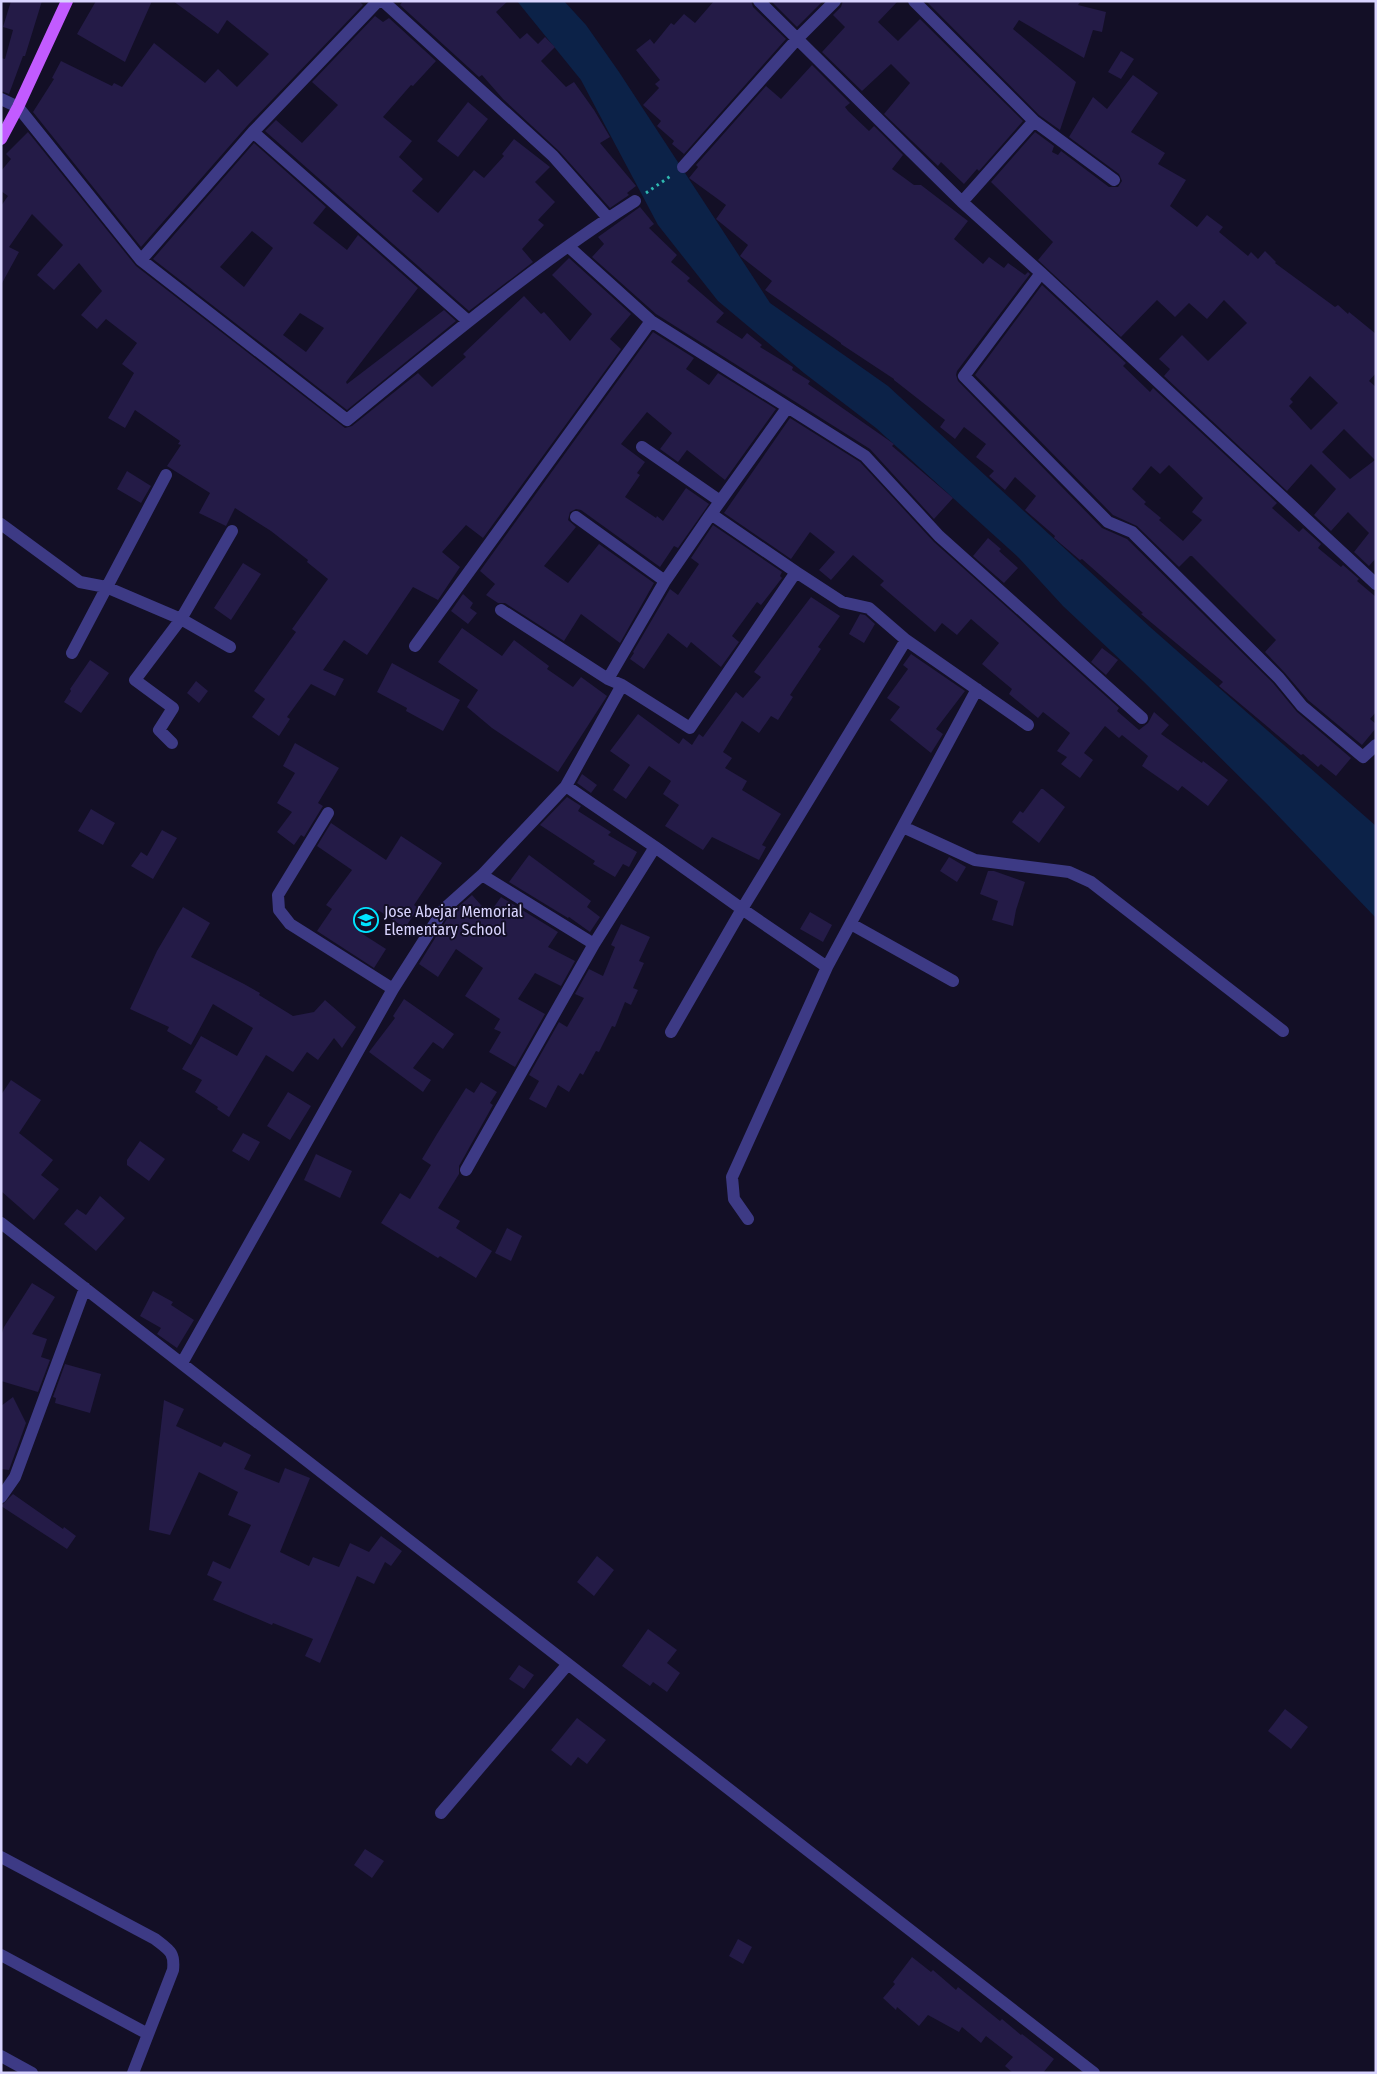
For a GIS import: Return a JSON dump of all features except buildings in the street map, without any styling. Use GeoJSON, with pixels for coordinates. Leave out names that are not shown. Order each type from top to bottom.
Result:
{"type":"FeatureCollection","features":[{"type":"Feature","properties":{"kind":"main road"},"geometry":{"type":"LineString","coordinates":[[1,139],[18,107],[67,1]]}},
{"type":"Feature","properties":{"kind":"street"},"geometry":{"type":"LineString","coordinates":[[141,260],[253,132],[378,1]]}},
{"type":"Feature","properties":{"kind":"street"},"geometry":{"type":"LineString","coordinates":[[383,1],[553,156],[608,218]]}},
{"type":"Feature","properties":{"kind":"street"},"geometry":{"type":"LineString","coordinates":[[759,1],[962,202],[1376,584]]}},
{"type":"Feature","properties":{"kind":"street"},"geometry":{"type":"LineString","coordinates":[[683,167],[798,38],[835,1]]}},
{"type":"Feature","properties":{"kind":"street"},"geometry":{"type":"LineString","coordinates":[[914,1],[1034,121],[1114,180]]}},
{"type":"Feature","properties":{"kind":"street"},"geometry":{"type":"LineString","coordinates":[[1,98],[18,107],[141,260],[347,420],[468,321],[569,246],[635,201]]}},
{"type":"Feature","properties":{"kind":"street"},"geometry":{"type":"LineString","coordinates":[[962,202],[1034,121]]}},
{"type":"Feature","properties":{"kind":"street"},"geometry":{"type":"LineString","coordinates":[[253,132],[468,321]]}},
{"type":"Feature","properties":{"kind":"street"},"geometry":{"type":"LineString","coordinates":[[569,246],[651,321],[865,456],[939,536],[1142,718]]}},
{"type":"Feature","properties":{"kind":"street"},"geometry":{"type":"LineString","coordinates":[[1041,273],[964,376],[1108,522],[1132,532],[1279,678],[1302,706],[1363,757],[1376,745]]}},
{"type":"Feature","properties":{"kind":"street"},"geometry":{"type":"LineString","coordinates":[[415,646],[651,321]]}},
{"type":"Feature","properties":{"kind":"street"},"geometry":{"type":"LineString","coordinates":[[608,679],[665,581],[787,408]]}},
{"type":"Feature","properties":{"kind":"street"},"geometry":{"type":"LineString","coordinates":[[642,447],[720,501]]}},
{"type":"Feature","properties":{"kind":"street"},"geometry":{"type":"LineString","coordinates":[[72,653],[166,475]]}},
{"type":"Feature","properties":{"kind":"street"},"geometry":{"type":"LineString","coordinates":[[711,514],[842,602],[869,608],[906,640],[1028,724]]}},
{"type":"Feature","properties":{"kind":"street"},"geometry":{"type":"LineString","coordinates":[[576,516],[665,581]]}},
{"type":"Feature","properties":{"kind":"street"},"geometry":{"type":"LineString","coordinates":[[1,524],[80,582],[106,587],[180,619],[230,647]]}},
{"type":"Feature","properties":{"kind":"street"},"geometry":{"type":"LineString","coordinates":[[172,742],[159,730],[173,708],[135,680],[180,619],[232,531]]}},
{"type":"Feature","properties":{"kind":"street"},"geometry":{"type":"LineString","coordinates":[[501,610],[608,679],[622,685],[690,728],[796,572]]}},
{"type":"Feature","properties":{"kind":"street"},"geometry":{"type":"LineString","coordinates":[[671,1032],[742,909],[906,640]]}},
{"type":"Feature","properties":{"kind":"street"},"geometry":{"type":"LineString","coordinates":[[182,1363],[393,989],[444,909],[482,876],[566,786],[622,685]]}},
{"type":"Feature","properties":{"kind":"street"},"geometry":{"type":"LineString","coordinates":[[748,1219],[734,1200],[732,1177],[827,967],[977,690]]}},
{"type":"Feature","properties":{"kind":"street"},"geometry":{"type":"LineString","coordinates":[[566,786],[827,967]]}},
{"type":"Feature","properties":{"kind":"street"},"geometry":{"type":"LineString","coordinates":[[328,813],[278,895],[280,910],[290,924],[393,989]]}},
{"type":"Feature","properties":{"kind":"street"},"geometry":{"type":"LineString","coordinates":[[903,827],[974,860],[1069,872],[1091,882],[1283,1031]]}},
{"type":"Feature","properties":{"kind":"street"},"geometry":{"type":"LineString","coordinates":[[466,1170],[594,944],[655,846]]}},
{"type":"Feature","properties":{"kind":"street"},"geometry":{"type":"LineString","coordinates":[[482,876],[594,944]]}},
{"type":"Feature","properties":{"kind":"street"},"geometry":{"type":"LineString","coordinates":[[851,924],[952,981]]}},
{"type":"Feature","properties":{"kind":"street"},"geometry":{"type":"LineString","coordinates":[[1,1224],[1094,2073]]}},
{"type":"Feature","properties":{"kind":"street"},"geometry":{"type":"LineString","coordinates":[[1,1497],[15,1477],[85,1288]]}},
{"type":"Feature","properties":{"kind":"street"},"geometry":{"type":"LineString","coordinates":[[441,1813],[568,1664]]}},
{"type":"Feature","properties":{"kind":"street"},"geometry":{"type":"LineString","coordinates":[[1,1857],[155,1939],[169,1950],[174,1958],[173,1970],[133,2073]]}},
{"type":"Feature","properties":{"kind":"street"},"geometry":{"type":"LineString","coordinates":[[1,1955],[148,2034]]}},
{"type":"Feature","properties":{"kind":"street"},"geometry":{"type":"LineString","coordinates":[[1,2056],[32,2073]]}},
{"type":"Feature","properties":{"kind":"path"},"geometry":{"type":"LineString","coordinates":[[635,201],[683,167]]}},
{"type":"Feature","properties":{"kind":"water"},"geometry":{"type":"Polygon","coordinates":[[[517,1],[564,1],[586,25],[619,72],[770,303],[888,386],[1150,627],[1376,826],[1376,918],[1267,804],[1143,681],[1063,606],[1019,558],[876,428],[804,373],[718,301],[658,225],[581,80],[517,1]]]}},
{"type":"Feature","properties":{"kind":"place","name":"Jose Abejar Memorial Elementary School"},"geometry":{"type":"Point","coordinates":[366,920]}}]}
